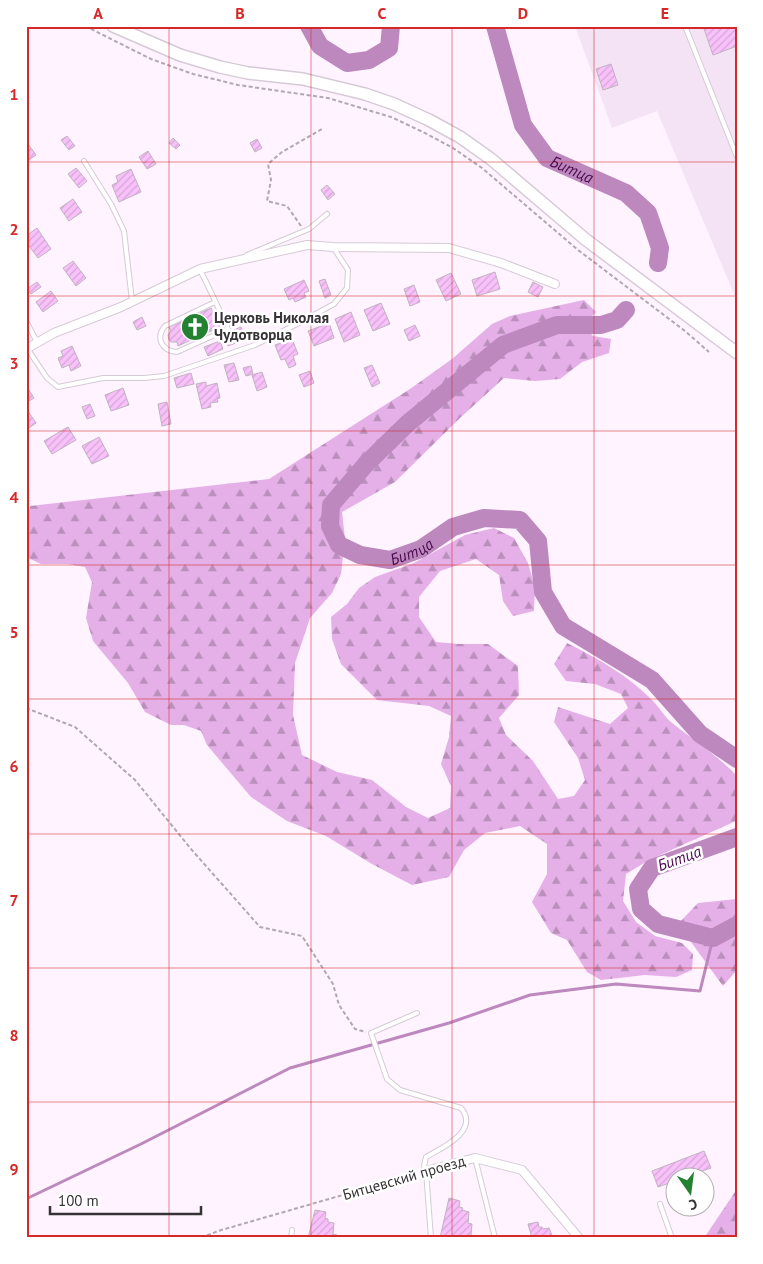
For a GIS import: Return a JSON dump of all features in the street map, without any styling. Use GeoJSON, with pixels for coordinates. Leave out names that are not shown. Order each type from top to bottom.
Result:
{"type":"FeatureCollection","features":[{"type":"Feature","properties":{"kind":"street"},"geometry":{"type":"LineString","coordinates":[[114,26],[180,55],[220,68],[303,79],[365,94],[394,104],[429,120],[460,138],[490,159],[585,239],[737,353]]}},
{"type":"Feature","properties":{"kind":"street"},"geometry":{"type":"LineString","coordinates":[[27,348],[54,333],[132,301],[200,269],[307,245],[449,248],[501,262],[555,284]]}},
{"type":"Feature","properties":{"kind":"street","name":"Битцевский проезд"},"geometry":{"type":"LineString","coordinates":[[426,1171],[476,1158],[522,1170],[579,1238]]}},
{"type":"Feature","properties":{"kind":"lane"},"geometry":{"type":"LineString","coordinates":[[685,26],[737,157]]}},
{"type":"Feature","properties":{"kind":"lane"},"geometry":{"type":"LineString","coordinates":[[84,161],[111,204],[124,231],[132,301]]}},
{"type":"Feature","properties":{"kind":"lane"},"geometry":{"type":"LineString","coordinates":[[237,260],[309,229],[326,214]]}},
{"type":"Feature","properties":{"kind":"lane"},"geometry":{"type":"LineString","coordinates":[[27,348],[47,378],[58,386],[103,378],[164,376],[254,345],[299,324],[334,304],[346,288],[348,270],[333,247]]}},
{"type":"Feature","properties":{"kind":"lane"},"geometry":{"type":"LineString","coordinates":[[200,269],[228,329],[176,352],[167,350],[164,347],[160,339],[165,326],[215,302]]}},
{"type":"Feature","properties":{"kind":"lane"},"geometry":{"type":"LineString","coordinates":[[26,321],[37,342]]}},
{"type":"Feature","properties":{"kind":"lane"},"geometry":{"type":"LineString","coordinates":[[417,1013],[372,1033],[388,1079],[400,1090],[460,1108],[464,1112],[466,1127],[461,1134],[426,1157],[424,1166],[426,1171],[431,1238]]}},
{"type":"Feature","properties":{"kind":"lane"},"geometry":{"type":"LineString","coordinates":[[476,1158],[495,1238]]}},
{"type":"Feature","properties":{"kind":"lane"},"geometry":{"type":"LineString","coordinates":[[660,1204],[672,1238]]}},
{"type":"Feature","properties":{"kind":"lane"},"geometry":{"type":"LineString","coordinates":[[291,1238],[292,1230]]}},
{"type":"Feature","properties":{"kind":"path"},"geometry":{"type":"LineString","coordinates":[[84,26],[151,59],[193,74],[238,85],[328,98],[391,117],[423,132],[453,148],[482,168],[571,244],[685,331],[709,352]]}},
{"type":"Feature","properties":{"kind":"path"},"geometry":{"type":"LineString","coordinates":[[304,230],[288,206],[267,201],[271,180],[268,164],[282,152],[322,130]]}},
{"type":"Feature","properties":{"kind":"path"},"geometry":{"type":"LineString","coordinates":[[26,708],[75,727],[135,780],[260,927],[302,936],[333,984],[339,1005],[355,1029],[372,1033]]}},
{"type":"Feature","properties":{"kind":"path","name":"Битцевский проезд"},"geometry":{"type":"LineString","coordinates":[[201,1238],[218,1231],[426,1171]]}},
{"type":"Feature","properties":{"kind":"shaded area"},"geometry":{"type":"Polygon","coordinates":[[[575,26],[737,26],[737,301],[657,111],[612,128],[575,26]]]}},
{"type":"Feature","properties":{"kind":"green space"},"geometry":{"type":"Polygon","coordinates":[[[584,300],[596,312],[583,325],[593,336],[611,339],[609,353],[582,362],[560,379],[535,381],[504,378],[395,482],[342,512],[345,539],[341,574],[332,593],[310,618],[295,663],[293,715],[302,755],[337,772],[372,780],[406,807],[428,818],[450,808],[451,786],[441,764],[449,737],[451,716],[429,706],[377,700],[341,664],[332,639],[331,617],[347,604],[359,588],[375,577],[414,563],[465,535],[494,528],[514,538],[528,563],[535,587],[534,611],[513,616],[503,601],[499,575],[476,559],[440,571],[419,597],[419,617],[436,642],[488,644],[518,666],[519,695],[499,718],[506,735],[533,761],[558,799],[574,796],[585,780],[578,758],[554,722],[558,707],[610,724],[628,708],[621,694],[595,684],[566,681],[554,664],[567,643],[601,661],[634,684],[653,701],[671,722],[713,754],[737,776],[736,821],[649,860],[626,874],[623,901],[636,922],[655,936],[682,943],[693,954],[692,970],[676,977],[645,975],[601,980],[587,972],[567,940],[551,933],[532,902],[547,874],[547,844],[520,826],[485,833],[464,850],[449,877],[412,885],[372,864],[326,836],[287,821],[251,797],[207,745],[201,731],[184,725],[171,725],[145,712],[128,683],[93,641],[86,618],[92,582],[85,567],[68,564],[41,564],[26,557],[26,529],[30,506],[269,479],[410,389],[452,359],[492,324],[510,316],[584,300]]]}},
{"type":"Feature","properties":{"kind":"green space"},"geometry":{"type":"Polygon","coordinates":[[[737,899],[737,970],[723,986],[678,924],[698,903],[737,899]]]}},
{"type":"Feature","properties":{"kind":"green space"},"geometry":{"type":"Polygon","coordinates":[[[737,1189],[737,1238],[704,1238],[737,1189]]]}},
{"type":"Feature","properties":{"kind":"building"},"geometry":{"type":"Polygon","coordinates":[[[703,26],[735,26],[737,46],[713,55],[703,26]]]}},
{"type":"Feature","properties":{"kind":"building"},"geometry":{"type":"Polygon","coordinates":[[[611,64],[618,85],[603,90],[596,69],[611,64]]]}},
{"type":"Feature","properties":{"kind":"building"},"geometry":{"type":"Polygon","coordinates":[[[67,136],[75,146],[69,150],[61,140],[67,136]]]}},
{"type":"Feature","properties":{"kind":"building"},"geometry":{"type":"Polygon","coordinates":[[[173,138],[180,145],[176,149],[169,143],[173,138]]]}},
{"type":"Feature","properties":{"kind":"building"},"geometry":{"type":"Polygon","coordinates":[[[257,139],[262,148],[255,152],[250,143],[257,139]]]}},
{"type":"Feature","properties":{"kind":"building"},"geometry":{"type":"Polygon","coordinates":[[[26,141],[36,155],[26,162],[26,141]]]}},
{"type":"Feature","properties":{"kind":"building"},"geometry":{"type":"Polygon","coordinates":[[[148,151],[156,164],[147,169],[139,157],[148,151]]]}},
{"type":"Feature","properties":{"kind":"building"},"geometry":{"type":"Polygon","coordinates":[[[76,168],[87,181],[79,188],[68,174],[76,168]]]}},
{"type":"Feature","properties":{"kind":"building"},"geometry":{"type":"Polygon","coordinates":[[[131,169],[141,192],[119,202],[112,185],[118,182],[116,176],[131,169]]]}},
{"type":"Feature","properties":{"kind":"building"},"geometry":{"type":"Polygon","coordinates":[[[327,185],[335,194],[328,200],[321,190],[327,185]]]}},
{"type":"Feature","properties":{"kind":"building"},"geometry":{"type":"Polygon","coordinates":[[[73,199],[82,212],[69,221],[60,208],[73,199]]]}},
{"type":"Feature","properties":{"kind":"building"},"geometry":{"type":"Polygon","coordinates":[[[37,228],[51,249],[38,258],[26,242],[26,236],[37,228]]]}},
{"type":"Feature","properties":{"kind":"building"},"geometry":{"type":"Polygon","coordinates":[[[73,261],[86,278],[76,286],[63,268],[73,261]]]}},
{"type":"Feature","properties":{"kind":"building"},"geometry":{"type":"Polygon","coordinates":[[[495,272],[500,289],[477,296],[472,280],[495,272]]]}},
{"type":"Feature","properties":{"kind":"building"},"geometry":{"type":"Polygon","coordinates":[[[451,273],[461,294],[446,301],[436,280],[451,273]]]}},
{"type":"Feature","properties":{"kind":"building"},"geometry":{"type":"Polygon","coordinates":[[[325,279],[331,295],[325,298],[319,281],[325,279]]]}},
{"type":"Feature","properties":{"kind":"building"},"geometry":{"type":"Polygon","coordinates":[[[304,280],[309,291],[304,293],[306,297],[295,302],[293,298],[289,300],[284,289],[304,280]]]}},
{"type":"Feature","properties":{"kind":"building"},"geometry":{"type":"Polygon","coordinates":[[[37,282],[41,287],[31,294],[27,289],[37,282]]]}},
{"type":"Feature","properties":{"kind":"building"},"geometry":{"type":"Polygon","coordinates":[[[533,282],[543,287],[538,297],[528,292],[533,282]]]}},
{"type":"Feature","properties":{"kind":"building"},"geometry":{"type":"Polygon","coordinates":[[[414,285],[420,302],[410,306],[404,289],[414,285]]]}},
{"type":"Feature","properties":{"kind":"building"},"geometry":{"type":"Polygon","coordinates":[[[51,291],[58,301],[43,312],[36,302],[51,291]]]}},
{"type":"Feature","properties":{"kind":"building"},"geometry":{"type":"Polygon","coordinates":[[[381,303],[390,324],[373,331],[364,310],[381,303]]]}},
{"type":"Feature","properties":{"kind":"building","name":"Церковь Николая Чудотворца"},"geometry":{"type":"Polygon","coordinates":[[[211,308],[220,327],[178,346],[177,342],[169,340],[168,335],[171,331],[169,327],[211,308]]]}},
{"type":"Feature","properties":{"kind":"building"},"geometry":{"type":"Polygon","coordinates":[[[351,312],[360,335],[344,342],[335,319],[351,312]]]}},
{"type":"Feature","properties":{"kind":"building"},"geometry":{"type":"Polygon","coordinates":[[[142,317],[146,326],[137,330],[133,322],[142,317]]]}},
{"type":"Feature","properties":{"kind":"building"},"geometry":{"type":"Polygon","coordinates":[[[329,323],[334,338],[314,346],[308,331],[329,323]]]}},
{"type":"Feature","properties":{"kind":"building"},"geometry":{"type":"Polygon","coordinates":[[[415,325],[420,336],[409,341],[404,330],[415,325]]]}},
{"type":"Feature","properties":{"kind":"building"},"geometry":{"type":"Polygon","coordinates":[[[241,327],[246,339],[228,346],[224,334],[241,327]]]}},
{"type":"Feature","properties":{"kind":"building"},"geometry":{"type":"Polygon","coordinates":[[[292,339],[298,354],[293,356],[296,365],[289,368],[285,359],[281,360],[275,345],[292,339]]]}},
{"type":"Feature","properties":{"kind":"building"},"geometry":{"type":"Polygon","coordinates":[[[220,341],[223,349],[208,356],[204,347],[220,341]]]}},
{"type":"Feature","properties":{"kind":"building"},"geometry":{"type":"Polygon","coordinates":[[[72,346],[81,366],[71,371],[69,365],[62,368],[58,358],[63,356],[61,351],[72,346]]]}},
{"type":"Feature","properties":{"kind":"building"},"geometry":{"type":"Polygon","coordinates":[[[234,363],[239,380],[229,382],[224,365],[234,363]]]}},
{"type":"Feature","properties":{"kind":"building"},"geometry":{"type":"Polygon","coordinates":[[[372,365],[380,383],[372,387],[364,368],[372,365]]]}},
{"type":"Feature","properties":{"kind":"building"},"geometry":{"type":"Polygon","coordinates":[[[251,366],[253,374],[246,376],[243,368],[251,366]]]}},
{"type":"Feature","properties":{"kind":"building"},"geometry":{"type":"Polygon","coordinates":[[[310,371],[314,383],[304,387],[299,375],[310,371]]]}},
{"type":"Feature","properties":{"kind":"building"},"geometry":{"type":"Polygon","coordinates":[[[262,372],[267,387],[257,391],[252,375],[262,372]]]}},
{"type":"Feature","properties":{"kind":"building"},"geometry":{"type":"Polygon","coordinates":[[[191,373],[194,384],[177,388],[174,378],[191,373]]]}},
{"type":"Feature","properties":{"kind":"building"},"geometry":{"type":"Polygon","coordinates":[[[206,382],[206,386],[217,383],[220,398],[217,399],[218,402],[210,403],[211,407],[202,409],[196,384],[206,382]]]}},
{"type":"Feature","properties":{"kind":"building"},"geometry":{"type":"Polygon","coordinates":[[[26,385],[34,398],[26,403],[26,385]]]}},
{"type":"Feature","properties":{"kind":"building"},"geometry":{"type":"Polygon","coordinates":[[[123,388],[129,405],[111,411],[105,395],[123,388]]]}},
{"type":"Feature","properties":{"kind":"building"},"geometry":{"type":"Polygon","coordinates":[[[167,402],[171,424],[162,426],[158,404],[167,402]]]}},
{"type":"Feature","properties":{"kind":"building"},"geometry":{"type":"Polygon","coordinates":[[[90,404],[95,416],[87,419],[82,407],[90,404]]]}},
{"type":"Feature","properties":{"kind":"building"},"geometry":{"type":"Polygon","coordinates":[[[28,411],[36,423],[26,430],[26,412],[28,411]]]}},
{"type":"Feature","properties":{"kind":"building"},"geometry":{"type":"Polygon","coordinates":[[[68,427],[76,440],[52,454],[44,441],[68,427]]]}},
{"type":"Feature","properties":{"kind":"building"},"geometry":{"type":"Polygon","coordinates":[[[99,437],[109,456],[92,464],[82,446],[99,437]]]}},
{"type":"Feature","properties":{"kind":"building"},"geometry":{"type":"Polygon","coordinates":[[[704,1151],[710,1166],[666,1166],[666,1184],[658,1187],[652,1171],[704,1151]]]}},
{"type":"Feature","properties":{"kind":"building"},"geometry":{"type":"Polygon","coordinates":[[[449,1198],[460,1201],[459,1207],[469,1212],[468,1223],[472,1224],[471,1235],[475,1236],[475,1238],[440,1238],[449,1198]]]}},
{"type":"Feature","properties":{"kind":"building"},"geometry":{"type":"Polygon","coordinates":[[[315,1210],[326,1212],[325,1218],[328,1219],[328,1222],[334,1223],[333,1234],[337,1235],[337,1238],[308,1238],[315,1210]]]}},
{"type":"Feature","properties":{"kind":"building"},"geometry":{"type":"Polygon","coordinates":[[[538,1222],[539,1227],[543,1229],[549,1228],[553,1238],[532,1238],[528,1224],[538,1222]]]}},
{"type":"Feature","properties":{"kind":"waterway","name":"Битца"},"geometry":{"type":"LineString","coordinates":[[309,26],[320,46],[347,63],[369,60],[389,48],[391,26]]}},
{"type":"Feature","properties":{"kind":"waterway","name":"Битца"},"geometry":{"type":"LineString","coordinates":[[495,26],[523,125],[547,158],[626,193],[648,213],[660,248],[658,263]]}},
{"type":"Feature","properties":{"kind":"waterway","name":"Битца"},"geometry":{"type":"LineString","coordinates":[[626,310],[617,320],[601,325],[557,325],[503,345],[407,424],[366,464],[331,505],[330,526],[339,545],[360,555],[390,560],[421,549],[453,527],[484,518],[520,520],[538,541],[543,592],[563,626],[652,680],[700,734],[737,759]]}},
{"type":"Feature","properties":{"kind":"waterway","name":"Битца"},"geometry":{"type":"LineString","coordinates":[[737,837],[652,868],[638,889],[641,909],[658,924],[713,938],[737,925]]}},
{"type":"Feature","properties":{"kind":"waterway"},"geometry":{"type":"LineString","coordinates":[[26,1199],[141,1144],[290,1068],[449,1023],[530,995],[616,984],[700,991],[713,938]]}},
{"type":"Feature","properties":{"kind":"place","name":"Церковь Николая Чудотворца"},"geometry":{"type":"Point","coordinates":[195,327]}}]}
